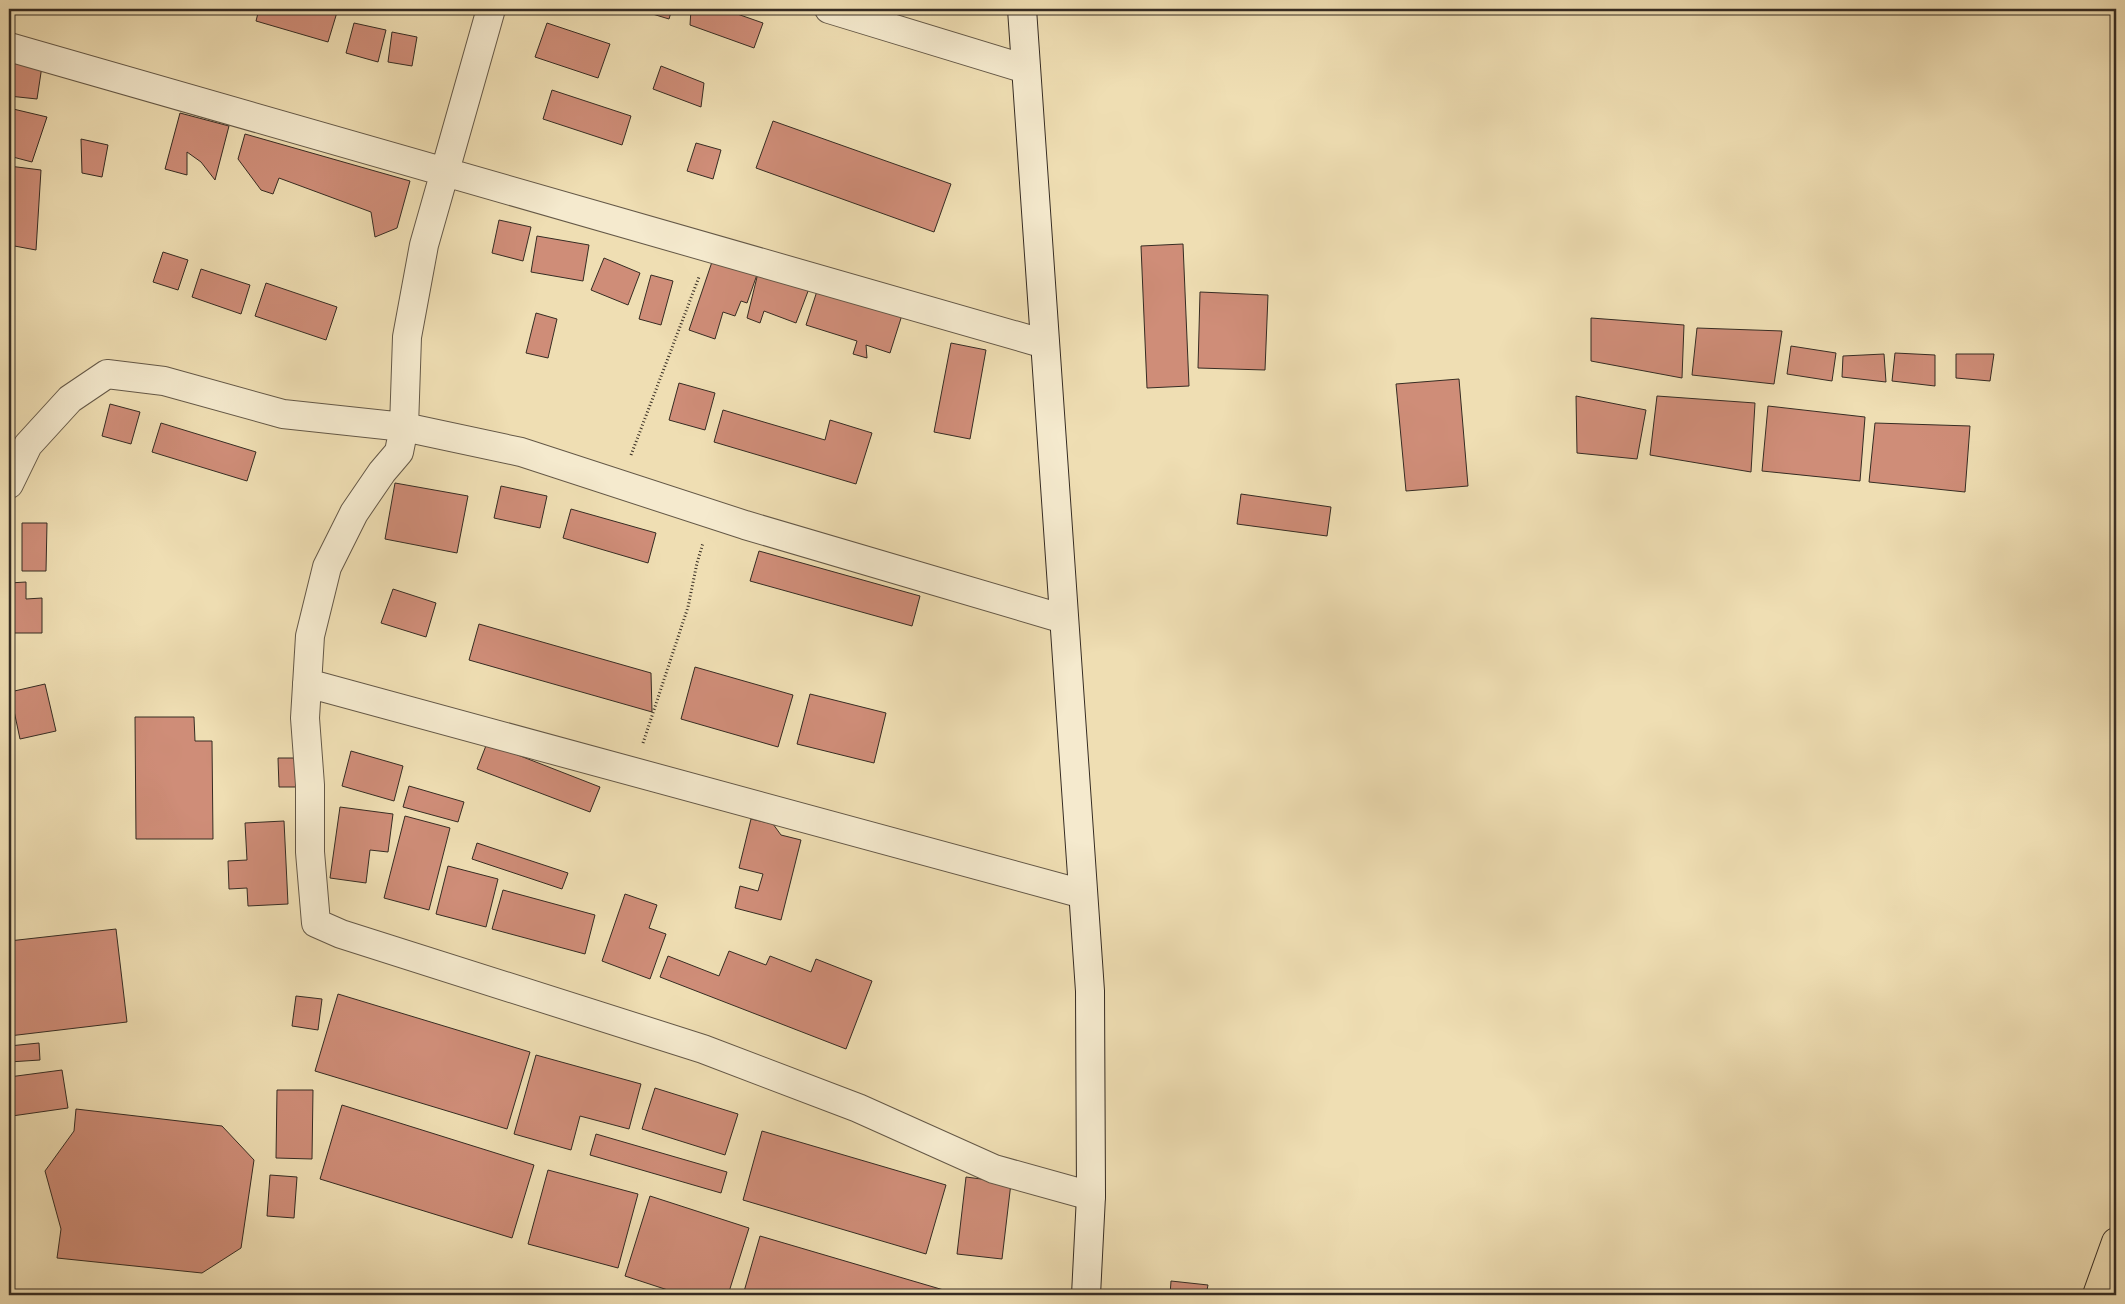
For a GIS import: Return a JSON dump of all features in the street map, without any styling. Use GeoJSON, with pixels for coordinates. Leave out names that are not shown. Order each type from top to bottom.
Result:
{"type":"FeatureCollection","features":[{"type":"Feature","properties":{"kind":"main road"},"geometry":{"type":"LineString","coordinates":[[2097,1295],[2116,1242]]}},
{"type":"Feature","properties":{"kind":"street"},"geometry":{"type":"LineString","coordinates":[[490,9],[424,245],[407,337],[404,426],[400,452],[382,472],[354,514],[327,567],[310,636],[305,718],[310,786],[310,852],[316,923],[342,934],[702,1049],[858,1108],[994,1169],[1091,1196]]}},
{"type":"Feature","properties":{"kind":"street"},"geometry":{"type":"LineString","coordinates":[[829,9],[1026,69]]}},
{"type":"Feature","properties":{"kind":"street"},"geometry":{"type":"LineString","coordinates":[[1022,9],[1090,991],[1091,1196],[1086,1295]]}},
{"type":"Feature","properties":{"kind":"street"},"geometry":{"type":"LineString","coordinates":[[9,47],[1045,344]]}},
{"type":"Feature","properties":{"kind":"street"},"geometry":{"type":"LineString","coordinates":[[9,484],[28,445],[70,399],[107,374],[164,381],[283,414],[404,426],[522,452],[713,514],[1064,619]]}},
{"type":"Feature","properties":{"kind":"street"},"geometry":{"type":"LineString","coordinates":[[307,682],[1083,894]]}},
{"type":"Feature","properties":{"kind":"path"},"geometry":{"type":"LineString","coordinates":[[620,484],[710,248]]}},
{"type":"Feature","properties":{"kind":"path"},"geometry":{"type":"LineString","coordinates":[[636,772],[648,726],[688,607],[697,562],[713,514]]}},
{"type":"Feature","properties":{"kind":"building"},"geometry":{"type":"Polygon","coordinates":[[[259,9],[338,9],[328,42],[256,21],[259,9]]]}},
{"type":"Feature","properties":{"kind":"building"},"geometry":{"type":"Polygon","coordinates":[[[636,9],[672,9],[669,19],[636,9]]]}},
{"type":"Feature","properties":{"kind":"building"},"geometry":{"type":"Polygon","coordinates":[[[691,9],[723,9],[763,23],[754,48],[690,25],[691,9]]]}},
{"type":"Feature","properties":{"kind":"building"},"geometry":{"type":"Polygon","coordinates":[[[354,23],[386,30],[378,62],[346,53],[354,23]]]}},
{"type":"Feature","properties":{"kind":"building"},"geometry":{"type":"Polygon","coordinates":[[[547,23],[610,44],[598,78],[535,57],[547,23]]]}},
{"type":"Feature","properties":{"kind":"building"},"geometry":{"type":"Polygon","coordinates":[[[392,32],[417,37],[412,66],[388,62],[392,32]]]}},
{"type":"Feature","properties":{"kind":"building"},"geometry":{"type":"Polygon","coordinates":[[[9,61],[42,66],[37,99],[9,96],[9,61]]]}},
{"type":"Feature","properties":{"kind":"building"},"geometry":{"type":"Polygon","coordinates":[[[661,66],[704,83],[701,107],[653,89],[661,66]]]}},
{"type":"Feature","properties":{"kind":"building"},"geometry":{"type":"Polygon","coordinates":[[[552,90],[631,116],[622,145],[543,119],[552,90]]]}},
{"type":"Feature","properties":{"kind":"building"},"geometry":{"type":"Polygon","coordinates":[[[9,108],[47,117],[32,162],[9,156],[9,108]]]}},
{"type":"Feature","properties":{"kind":"building"},"geometry":{"type":"Polygon","coordinates":[[[180,113],[229,126],[215,180],[201,162],[187,152],[187,175],[165,169],[180,113]]]}},
{"type":"Feature","properties":{"kind":"building"},"geometry":{"type":"Polygon","coordinates":[[[773,121],[951,184],[934,232],[756,168],[773,121]]]}},
{"type":"Feature","properties":{"kind":"building"},"geometry":{"type":"Polygon","coordinates":[[[245,134],[410,181],[397,228],[375,237],[371,212],[279,178],[273,194],[261,190],[238,159],[245,134]]]}},
{"type":"Feature","properties":{"kind":"building"},"geometry":{"type":"Polygon","coordinates":[[[81,139],[108,145],[102,177],[82,173],[81,139]]]}},
{"type":"Feature","properties":{"kind":"building"},"geometry":{"type":"Polygon","coordinates":[[[696,143],[721,150],[713,179],[687,171],[696,143]]]}},
{"type":"Feature","properties":{"kind":"building"},"geometry":{"type":"Polygon","coordinates":[[[9,166],[41,170],[36,250],[9,245],[9,166]]]}},
{"type":"Feature","properties":{"kind":"building"},"geometry":{"type":"Polygon","coordinates":[[[499,220],[531,227],[523,261],[492,253],[499,220]]]}},
{"type":"Feature","properties":{"kind":"building"},"geometry":{"type":"Polygon","coordinates":[[[537,236],[589,245],[583,281],[531,272],[537,236]]]}},
{"type":"Feature","properties":{"kind":"building"},"geometry":{"type":"Polygon","coordinates":[[[1183,244],[1189,386],[1147,388],[1141,246],[1183,244]]]}},
{"type":"Feature","properties":{"kind":"building"},"geometry":{"type":"Polygon","coordinates":[[[716,250],[759,269],[747,303],[741,301],[735,316],[723,312],[715,339],[689,330],[716,250]]]}},
{"type":"Feature","properties":{"kind":"building"},"geometry":{"type":"Polygon","coordinates":[[[163,252],[188,260],[178,290],[153,282],[163,252]]]}},
{"type":"Feature","properties":{"kind":"building"},"geometry":{"type":"Polygon","coordinates":[[[604,258],[640,273],[628,305],[591,290],[604,258]]]}},
{"type":"Feature","properties":{"kind":"building"},"geometry":{"type":"Polygon","coordinates":[[[201,269],[250,285],[241,314],[192,297],[201,269]]]}},
{"type":"Feature","properties":{"kind":"building"},"geometry":{"type":"Polygon","coordinates":[[[759,269],[810,286],[796,323],[764,311],[760,323],[747,318],[759,269]]]}},
{"type":"Feature","properties":{"kind":"building"},"geometry":{"type":"Polygon","coordinates":[[[651,275],[673,281],[661,325],[639,319],[651,275]]]}},
{"type":"Feature","properties":{"kind":"building"},"geometry":{"type":"Polygon","coordinates":[[[266,283],[337,307],[326,340],[255,316],[266,283]]]}},
{"type":"Feature","properties":{"kind":"building"},"geometry":{"type":"Polygon","coordinates":[[[818,288],[902,315],[890,353],[866,345],[867,358],[853,354],[857,341],[806,325],[818,288]]]}},
{"type":"Feature","properties":{"kind":"building"},"geometry":{"type":"Polygon","coordinates":[[[1200,292],[1268,295],[1265,370],[1198,368],[1200,292]]]}},
{"type":"Feature","properties":{"kind":"building"},"geometry":{"type":"Polygon","coordinates":[[[536,313],[557,319],[548,358],[526,353],[536,313]]]}},
{"type":"Feature","properties":{"kind":"building"},"geometry":{"type":"Polygon","coordinates":[[[1591,318],[1684,325],[1682,378],[1591,361],[1591,318]]]}},
{"type":"Feature","properties":{"kind":"building"},"geometry":{"type":"Polygon","coordinates":[[[1697,328],[1782,331],[1774,384],[1692,375],[1697,328]]]}},
{"type":"Feature","properties":{"kind":"building"},"geometry":{"type":"Polygon","coordinates":[[[951,343],[986,350],[970,439],[934,432],[951,343]]]}},
{"type":"Feature","properties":{"kind":"building"},"geometry":{"type":"Polygon","coordinates":[[[1791,346],[1836,353],[1832,381],[1787,374],[1791,346]]]}},
{"type":"Feature","properties":{"kind":"building"},"geometry":{"type":"Polygon","coordinates":[[[1895,353],[1935,355],[1935,386],[1892,381],[1895,353]]]}},
{"type":"Feature","properties":{"kind":"building"},"geometry":{"type":"Polygon","coordinates":[[[1884,354],[1886,382],[1842,377],[1843,356],[1884,354]]]}},
{"type":"Feature","properties":{"kind":"building"},"geometry":{"type":"Polygon","coordinates":[[[1956,354],[1994,354],[1990,381],[1956,378],[1956,354]]]}},
{"type":"Feature","properties":{"kind":"building"},"geometry":{"type":"Polygon","coordinates":[[[1459,379],[1468,486],[1406,491],[1396,384],[1459,379]]]}},
{"type":"Feature","properties":{"kind":"building"},"geometry":{"type":"Polygon","coordinates":[[[679,383],[715,393],[705,430],[669,420],[679,383]]]}},
{"type":"Feature","properties":{"kind":"building"},"geometry":{"type":"Polygon","coordinates":[[[1576,396],[1646,410],[1637,459],[1577,453],[1576,396]]]}},
{"type":"Feature","properties":{"kind":"building"},"geometry":{"type":"Polygon","coordinates":[[[1657,396],[1755,403],[1751,472],[1650,455],[1657,396]]]}},
{"type":"Feature","properties":{"kind":"building"},"geometry":{"type":"Polygon","coordinates":[[[110,404],[140,412],[131,444],[102,436],[110,404]]]}},
{"type":"Feature","properties":{"kind":"building"},"geometry":{"type":"Polygon","coordinates":[[[1768,406],[1865,417],[1860,481],[1762,471],[1768,406]]]}},
{"type":"Feature","properties":{"kind":"building"},"geometry":{"type":"Polygon","coordinates":[[[723,410],[825,440],[830,420],[872,433],[856,484],[714,442],[723,410]]]}},
{"type":"Feature","properties":{"kind":"building"},"geometry":{"type":"Polygon","coordinates":[[[161,423],[256,452],[247,481],[152,452],[161,423]]]}},
{"type":"Feature","properties":{"kind":"building"},"geometry":{"type":"Polygon","coordinates":[[[1875,423],[1970,426],[1965,492],[1869,482],[1875,423]]]}},
{"type":"Feature","properties":{"kind":"building"},"geometry":{"type":"Polygon","coordinates":[[[395,483],[468,496],[457,553],[385,539],[395,483]]]}},
{"type":"Feature","properties":{"kind":"building"},"geometry":{"type":"Polygon","coordinates":[[[501,486],[547,496],[540,528],[494,518],[501,486]]]}},
{"type":"Feature","properties":{"kind":"building"},"geometry":{"type":"Polygon","coordinates":[[[1241,494],[1331,507],[1327,536],[1237,524],[1241,494]]]}},
{"type":"Feature","properties":{"kind":"building"},"geometry":{"type":"Polygon","coordinates":[[[571,509],[656,533],[648,563],[563,538],[571,509]]]}},
{"type":"Feature","properties":{"kind":"building"},"geometry":{"type":"Polygon","coordinates":[[[22,523],[47,523],[46,571],[22,571],[22,523]]]}},
{"type":"Feature","properties":{"kind":"building"},"geometry":{"type":"Polygon","coordinates":[[[759,551],[920,596],[912,626],[750,581],[759,551]]]}},
{"type":"Feature","properties":{"kind":"building"},"geometry":{"type":"Polygon","coordinates":[[[26,582],[26,599],[42,598],[42,633],[9,633],[9,583],[26,582]]]}},
{"type":"Feature","properties":{"kind":"building"},"geometry":{"type":"Polygon","coordinates":[[[393,589],[436,603],[426,637],[381,623],[393,589]]]}},
{"type":"Feature","properties":{"kind":"building"},"geometry":{"type":"Polygon","coordinates":[[[479,624],[651,673],[652,712],[469,660],[479,624]]]}},
{"type":"Feature","properties":{"kind":"building"},"geometry":{"type":"Polygon","coordinates":[[[695,667],[793,695],[778,747],[681,719],[695,667]]]}},
{"type":"Feature","properties":{"kind":"building"},"geometry":{"type":"Polygon","coordinates":[[[45,684],[56,731],[20,739],[10,692],[45,684]]]}},
{"type":"Feature","properties":{"kind":"building"},"geometry":{"type":"Polygon","coordinates":[[[810,694],[886,713],[874,763],[797,744],[810,694]]]}},
{"type":"Feature","properties":{"kind":"building"},"geometry":{"type":"Polygon","coordinates":[[[135,717],[194,717],[195,741],[212,741],[213,839],[136,839],[135,717]]]}},
{"type":"Feature","properties":{"kind":"building"},"geometry":{"type":"Polygon","coordinates":[[[487,743],[600,787],[590,812],[477,769],[487,743]]]}},
{"type":"Feature","properties":{"kind":"building"},"geometry":{"type":"Polygon","coordinates":[[[351,751],[403,766],[394,801],[342,786],[351,751]]]}},
{"type":"Feature","properties":{"kind":"building"},"geometry":{"type":"Polygon","coordinates":[[[278,758],[296,758],[296,787],[279,787],[278,758]]]}},
{"type":"Feature","properties":{"kind":"building"},"geometry":{"type":"Polygon","coordinates":[[[409,786],[464,802],[458,822],[403,807],[409,786]]]}},
{"type":"Feature","properties":{"kind":"building"},"geometry":{"type":"Polygon","coordinates":[[[340,807],[393,814],[388,852],[370,850],[366,883],[330,878],[340,807]]]}},
{"type":"Feature","properties":{"kind":"building"},"geometry":{"type":"Polygon","coordinates":[[[405,816],[450,828],[429,910],[384,898],[405,816]]]}},
{"type":"Feature","properties":{"kind":"building"},"geometry":{"type":"Polygon","coordinates":[[[751,819],[773,824],[781,835],[801,840],[781,920],[735,908],[740,886],[758,891],[763,874],[739,868],[751,819]]]}},
{"type":"Feature","properties":{"kind":"building"},"geometry":{"type":"Polygon","coordinates":[[[284,821],[288,904],[248,906],[247,888],[229,889],[228,861],[247,860],[245,823],[284,821]]]}},
{"type":"Feature","properties":{"kind":"building"},"geometry":{"type":"Polygon","coordinates":[[[477,843],[568,873],[562,889],[472,859],[477,843]]]}},
{"type":"Feature","properties":{"kind":"building"},"geometry":{"type":"Polygon","coordinates":[[[448,866],[498,879],[486,927],[436,914],[448,866]]]}},
{"type":"Feature","properties":{"kind":"building"},"geometry":{"type":"Polygon","coordinates":[[[503,890],[595,915],[585,954],[492,929],[503,890]]]}},
{"type":"Feature","properties":{"kind":"building"},"geometry":{"type":"Polygon","coordinates":[[[625,894],[657,905],[649,928],[666,934],[650,979],[602,961],[625,894]]]}},
{"type":"Feature","properties":{"kind":"building"},"geometry":{"type":"Polygon","coordinates":[[[116,929],[127,1022],[9,1036],[9,941],[116,929]]]}},
{"type":"Feature","properties":{"kind":"building"},"geometry":{"type":"Polygon","coordinates":[[[729,951],[766,965],[770,956],[811,972],[816,959],[872,981],[846,1049],[660,977],[668,956],[719,976],[729,951]]]}},
{"type":"Feature","properties":{"kind":"building"},"geometry":{"type":"Polygon","coordinates":[[[338,994],[530,1052],[507,1129],[315,1071],[338,994]]]}},
{"type":"Feature","properties":{"kind":"building"},"geometry":{"type":"Polygon","coordinates":[[[296,996],[322,999],[318,1030],[292,1026],[296,996]]]}},
{"type":"Feature","properties":{"kind":"building"},"geometry":{"type":"Polygon","coordinates":[[[39,1043],[40,1060],[9,1062],[9,1046],[39,1043]]]}},
{"type":"Feature","properties":{"kind":"building"},"geometry":{"type":"Polygon","coordinates":[[[536,1055],[641,1084],[629,1129],[580,1116],[571,1150],[514,1134],[536,1055]]]}},
{"type":"Feature","properties":{"kind":"building"},"geometry":{"type":"Polygon","coordinates":[[[62,1070],[68,1108],[12,1116],[9,1077],[62,1070]]]}},
{"type":"Feature","properties":{"kind":"building"},"geometry":{"type":"Polygon","coordinates":[[[655,1088],[738,1114],[725,1155],[642,1129],[655,1088]]]}},
{"type":"Feature","properties":{"kind":"building"},"geometry":{"type":"Polygon","coordinates":[[[277,1090],[313,1090],[312,1159],[276,1158],[277,1090]]]}},
{"type":"Feature","properties":{"kind":"building"},"geometry":{"type":"Polygon","coordinates":[[[342,1105],[534,1165],[512,1238],[320,1179],[342,1105]]]}},
{"type":"Feature","properties":{"kind":"building"},"geometry":{"type":"Polygon","coordinates":[[[76,1109],[222,1126],[254,1160],[241,1248],[202,1273],[57,1258],[61,1229],[45,1171],[74,1131],[76,1109]]]}},
{"type":"Feature","properties":{"kind":"building"},"geometry":{"type":"Polygon","coordinates":[[[762,1131],[946,1185],[926,1254],[743,1200],[762,1131]]]}},
{"type":"Feature","properties":{"kind":"building"},"geometry":{"type":"Polygon","coordinates":[[[596,1134],[727,1172],[721,1193],[590,1155],[596,1134]]]}},
{"type":"Feature","properties":{"kind":"building"},"geometry":{"type":"Polygon","coordinates":[[[548,1170],[638,1194],[618,1268],[528,1244],[548,1170]]]}},
{"type":"Feature","properties":{"kind":"building"},"geometry":{"type":"Polygon","coordinates":[[[270,1175],[297,1177],[294,1218],[267,1216],[270,1175]]]}},
{"type":"Feature","properties":{"kind":"building"},"geometry":{"type":"Polygon","coordinates":[[[966,1177],[1011,1183],[1002,1259],[957,1254],[966,1177]]]}},
{"type":"Feature","properties":{"kind":"building"},"geometry":{"type":"Polygon","coordinates":[[[650,1196],[749,1228],[728,1295],[683,1295],[625,1276],[650,1196]]]}},
{"type":"Feature","properties":{"kind":"building"},"geometry":{"type":"Polygon","coordinates":[[[760,1236],[947,1291],[946,1295],[743,1295],[760,1236]]]}},
{"type":"Feature","properties":{"kind":"building"},"geometry":{"type":"Polygon","coordinates":[[[1171,1281],[1208,1285],[1206,1295],[1170,1295],[1171,1281]]]}},
{"type":"Feature","properties":{"kind":"building"},"geometry":{"type":"Polygon","coordinates":[[[975,1290],[1027,1295],[975,1295],[975,1290]]]}}]}
